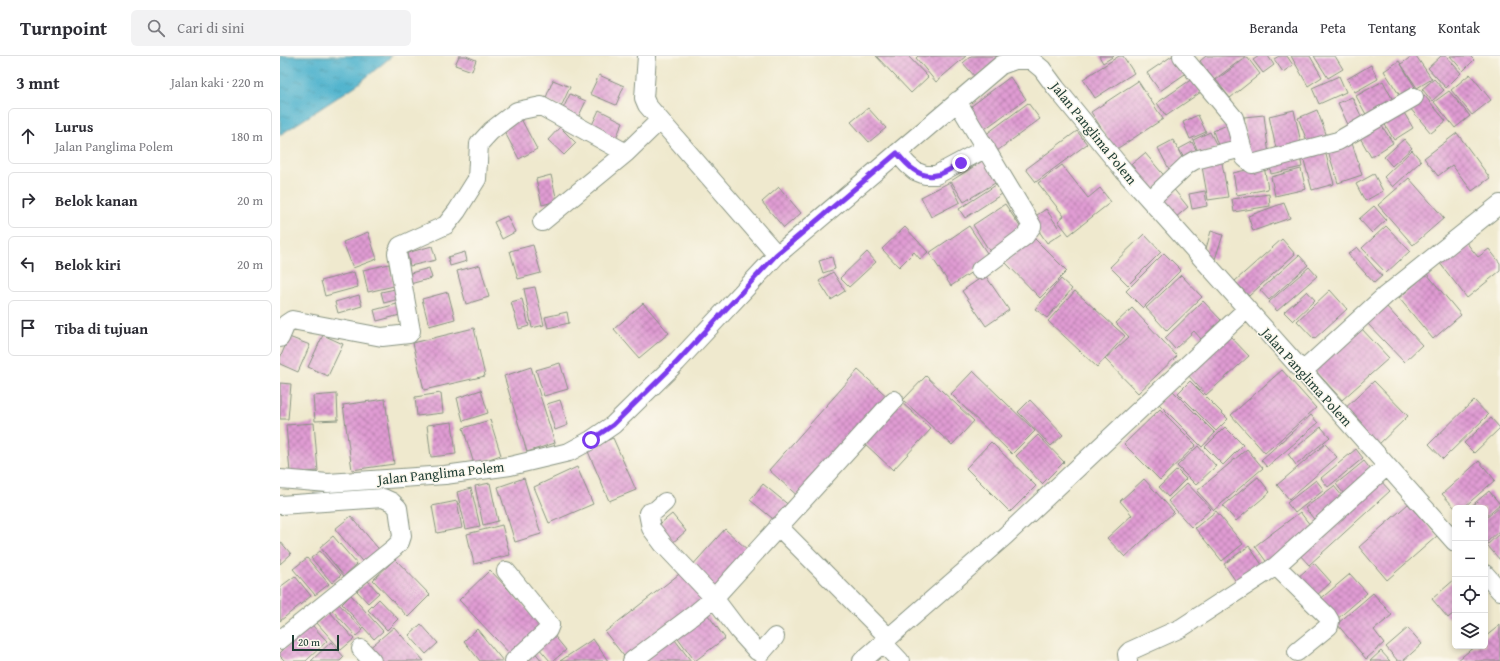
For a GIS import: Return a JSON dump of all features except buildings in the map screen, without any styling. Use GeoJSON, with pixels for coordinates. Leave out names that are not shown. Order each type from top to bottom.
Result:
{"type":"FeatureCollection","features":[{"type":"Feature","properties":{"kind":"street"},"geometry":{"type":"LineString","coordinates":[[647,56],[644,98],[647,105],[776,255]]}},
{"type":"Feature","properties":{"kind":"street","name":"Jalan Panglima Polem"},"geometry":{"type":"LineString","coordinates":[[280,479],[328,483],[445,475],[510,466],[569,452],[591,440],[613,425],[677,362],[776,255],[1000,65],[1015,60],[1030,58],[1042,69],[1124,171],[1454,541]]}},
{"type":"Feature","properties":{"kind":"street"},"geometry":{"type":"LineString","coordinates":[[1189,58],[1234,118],[1245,158],[1252,164],[1338,141],[1414,97]]}},
{"type":"Feature","properties":{"kind":"street"},"geometry":{"type":"LineString","coordinates":[[957,101],[1032,226],[1025,236],[980,270]]}},
{"type":"Feature","properties":{"kind":"street"},"geometry":{"type":"LineString","coordinates":[[280,338],[286,324],[292,320],[382,337],[409,334],[411,331],[397,253],[398,249],[400,246],[446,225],[457,211],[477,179],[478,144],[491,130],[517,111],[541,106],[626,153]]}},
{"type":"Feature","properties":{"kind":"street"},"geometry":{"type":"LineString","coordinates":[[542,222],[626,153],[660,120]]}},
{"type":"Feature","properties":{"kind":"street"},"geometry":{"type":"LineString","coordinates":[[897,153],[915,171],[925,175],[936,176],[986,148]]}},
{"type":"Feature","properties":{"kind":"street"},"geometry":{"type":"LineString","coordinates":[[1150,200],[1188,164],[1195,160],[1242,148]]}},
{"type":"Feature","properties":{"kind":"street"},"geometry":{"type":"LineString","coordinates":[[1303,371],[1386,295],[1500,204]]}},
{"type":"Feature","properties":{"kind":"street"},"geometry":{"type":"LineString","coordinates":[[862,661],[1005,536],[1247,309]]}},
{"type":"Feature","properties":{"kind":"street"},"geometry":{"type":"LineString","coordinates":[[632,661],[714,598],[894,400]]}},
{"type":"Feature","properties":{"kind":"street"},"geometry":{"type":"LineString","coordinates":[[1128,661],[1127,654],[1130,651],[1181,628],[1276,566],[1387,466]]}},
{"type":"Feature","properties":{"kind":"street"},"geometry":{"type":"LineString","coordinates":[[280,505],[383,498],[392,502],[398,508],[402,536],[400,542],[394,548],[280,640]]}},
{"type":"Feature","properties":{"kind":"street"},"geometry":{"type":"LineString","coordinates":[[665,502],[656,510],[648,512],[651,528],[663,544],[714,598],[739,631],[757,651],[761,652],[775,637]]}},
{"type":"Feature","properties":{"kind":"street"},"geometry":{"type":"LineString","coordinates":[[778,526],[886,641],[900,661]]}},
{"type":"Feature","properties":{"kind":"street"},"geometry":{"type":"LineString","coordinates":[[1276,566],[1327,616],[1330,621],[1329,626],[1297,652]]}},
{"type":"Feature","properties":{"kind":"street"},"geometry":{"type":"LineString","coordinates":[[506,571],[550,625],[548,630],[514,661]]}},
{"type":"Feature","properties":{"kind":"street"},"geometry":{"type":"LineString","coordinates":[[1488,577],[1500,591]]}},
{"type":"Feature","properties":{"kind":"water"},"geometry":{"type":"Polygon","coordinates":[[[280,56],[392,56],[358,84],[280,135],[280,56]]]}},
{"type":"Feature","properties":{"kind":"route"},"geometry":{"type":"LineString","coordinates":[[591,440],[613,425],[677,362],[776,255],[897,153],[915,171],[925,175],[936,176],[961,163]]}}]}
